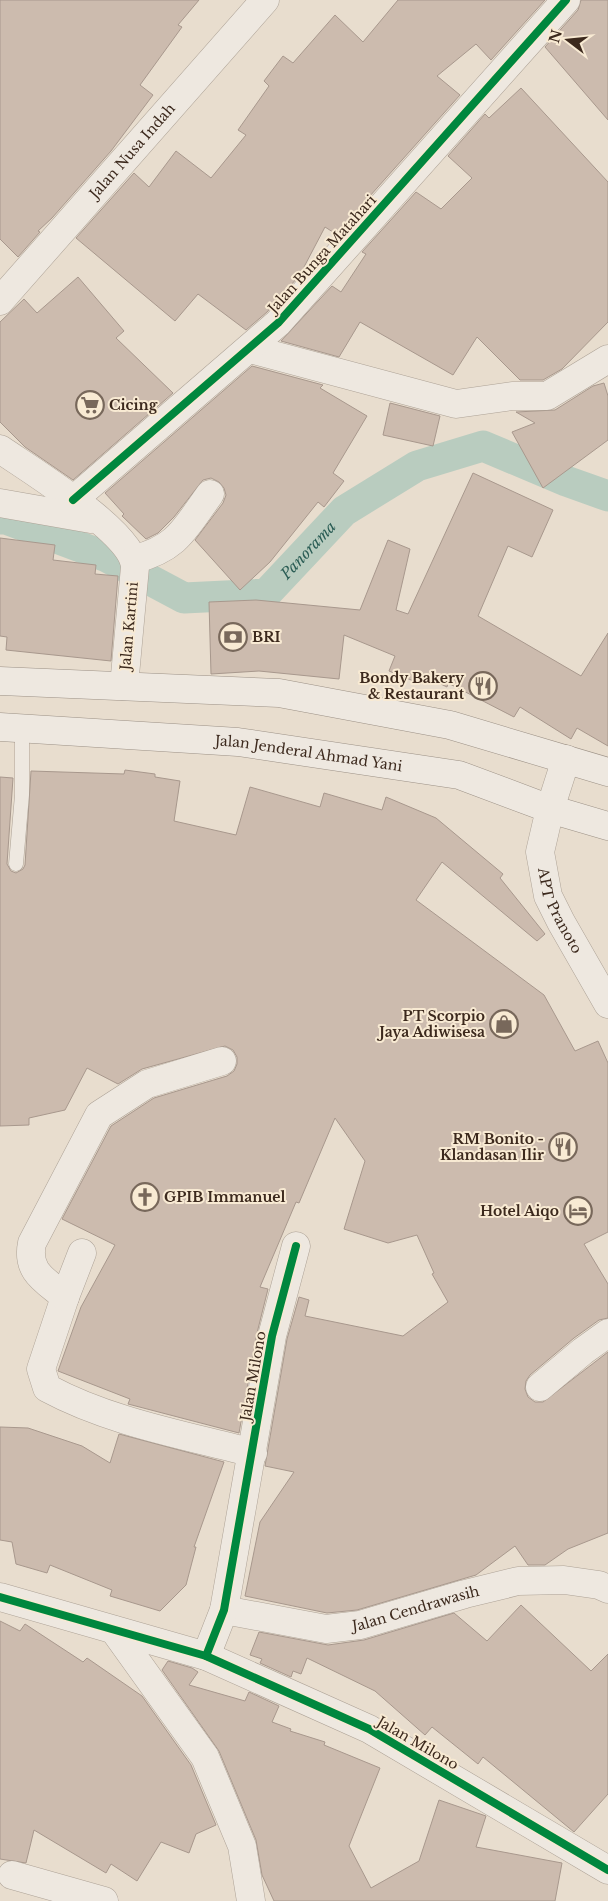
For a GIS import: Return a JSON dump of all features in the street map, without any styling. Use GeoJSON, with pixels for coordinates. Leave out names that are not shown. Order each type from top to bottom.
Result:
{"type":"FeatureCollection","features":[{"type":"Feature","properties":{"kind":"street","name":"Jalan Nusa Indah"},"geometry":{"type":"LineString","coordinates":[[0,302],[266,0]]}},
{"type":"Feature","properties":{"kind":"street","name":"Jalan Bunga Matahari"},"geometry":{"type":"LineString","coordinates":[[73,500],[278,323],[566,0]]}},
{"type":"Feature","properties":{"kind":"street"},"geometry":{"type":"LineString","coordinates":[[250,349],[456,404],[512,396],[547,396],[608,359]]}},
{"type":"Feature","properties":{"kind":"street"},"geometry":{"type":"LineString","coordinates":[[0,449],[73,500],[118,535],[135,563],[173,544],[210,494]]}},
{"type":"Feature","properties":{"kind":"street"},"geometry":{"type":"LineString","coordinates":[[0,503],[58,511],[100,521]]}},
{"type":"Feature","properties":{"kind":"street","name":"Jalan Kartini"},"geometry":{"type":"LineString","coordinates":[[124,686],[135,563]]}},
{"type":"Feature","properties":{"kind":"street"},"geometry":{"type":"LineString","coordinates":[[0,682],[280,693],[450,725],[608,772]]}},
{"type":"Feature","properties":{"kind":"street","name":"Jalan Jenderal Ahmad Yani"},"geometry":{"type":"LineString","coordinates":[[11,727],[238,742],[459,775],[550,809],[608,826]]}},
{"type":"Feature","properties":{"kind":"street","name":"APT Pranoto"},"geometry":{"type":"LineString","coordinates":[[566,759],[550,809],[540,852],[548,896],[560,922],[608,1004]]}},
{"type":"Feature","properties":{"kind":"street"},"geometry":{"type":"LineString","coordinates":[[64,1297],[36,1272],[29,1258],[32,1243],[99,1114],[146,1084],[222,1061]]}},
{"type":"Feature","properties":{"kind":"street","name":"Jalan Milono"},"geometry":{"type":"LineString","coordinates":[[206,1656],[224,1610],[272,1336],[296,1246]]}},
{"type":"Feature","properties":{"kind":"street"},"geometry":{"type":"LineString","coordinates":[[82,1253],[64,1297],[41,1369],[47,1388],[62,1396],[123,1418],[252,1453]]}},
{"type":"Feature","properties":{"kind":"street"},"geometry":{"type":"LineString","coordinates":[[540,1387],[608,1333]]}},
{"type":"Feature","properties":{"kind":"street","name":"Jalan Cendrawasih"},"geometry":{"type":"LineString","coordinates":[[224,1610],[326,1629],[360,1624],[518,1581],[564,1580],[599,1585],[608,1589]]}},
{"type":"Feature","properties":{"kind":"street","name":"Jalan Milono"},"geometry":{"type":"LineString","coordinates":[[0,1597],[206,1656],[369,1729],[608,1870]]}},
{"type":"Feature","properties":{"kind":"street"},"geometry":{"type":"LineString","coordinates":[[114,1630],[205,1757],[242,1846],[251,1901]]}},
{"type":"Feature","properties":{"kind":"street"},"geometry":{"type":"LineString","coordinates":[[12,1875],[104,1901]]}},
{"type":"Feature","properties":{"kind":"lane"},"geometry":{"type":"LineString","coordinates":[[11,727],[22,795],[16,864]]}},
{"type":"Feature","properties":{"kind":"building"},"geometry":{"type":"Polygon","coordinates":[[[0,0],[199,0],[178,25],[182,27],[140,85],[153,95],[111,151],[52,218],[38,231],[40,232],[18,257],[0,239],[0,0]]]}},
{"type":"Feature","properties":{"kind":"building"},"geometry":{"type":"Polygon","coordinates":[[[398,0],[545,0],[491,60],[476,44],[437,76],[460,95],[336,234],[325,227],[304,267],[306,268],[267,312],[246,330],[198,294],[175,321],[76,238],[134,173],[149,187],[176,151],[211,178],[246,135],[238,130],[269,86],[264,81],[283,56],[293,63],[335,15],[363,42],[398,0]]]}},
{"type":"Feature","properties":{"kind":"building"},"geometry":{"type":"Polygon","coordinates":[[[581,0],[608,0],[608,120],[545,47],[578,10],[581,0]]]}},
{"type":"Feature","properties":{"kind":"building"},"geometry":{"type":"Polygon","coordinates":[[[521,88],[608,182],[608,322],[562,369],[543,380],[520,380],[477,337],[453,375],[360,322],[339,357],[281,341],[332,286],[341,292],[366,254],[362,252],[416,192],[441,209],[472,178],[448,156],[485,114],[489,118],[521,88]]]}},
{"type":"Feature","properties":{"kind":"building"},"geometry":{"type":"Polygon","coordinates":[[[78,277],[124,331],[116,338],[173,393],[73,480],[25,447],[0,422],[0,322],[24,299],[37,313],[78,277]]]}},
{"type":"Feature","properties":{"kind":"building"},"geometry":{"type":"Polygon","coordinates":[[[252,366],[323,385],[320,388],[367,416],[333,473],[344,481],[324,507],[318,502],[270,562],[240,590],[195,540],[223,503],[226,495],[224,488],[219,482],[211,478],[203,480],[174,517],[158,533],[146,539],[122,516],[124,514],[105,493],[252,366]]]}},
{"type":"Feature","properties":{"kind":"building"},"geometry":{"type":"Polygon","coordinates":[[[604,383],[608,396],[608,440],[543,488],[512,432],[535,423],[516,412],[555,410],[593,386],[604,383]]]}},
{"type":"Feature","properties":{"kind":"building"},"geometry":{"type":"Polygon","coordinates":[[[390,403],[440,416],[433,446],[383,435],[390,403]]]}},
{"type":"Feature","properties":{"kind":"building"},"geometry":{"type":"Polygon","coordinates":[[[473,473],[553,510],[532,557],[508,546],[478,616],[581,676],[608,633],[608,746],[577,728],[571,739],[520,707],[514,717],[448,683],[447,687],[424,676],[421,684],[389,671],[395,656],[344,635],[339,679],[259,671],[211,674],[209,602],[256,600],[360,610],[388,540],[410,549],[396,610],[408,614],[473,473]]]}},
{"type":"Feature","properties":{"kind":"building"},"geometry":{"type":"Polygon","coordinates":[[[0,538],[55,545],[53,560],[96,565],[95,574],[118,576],[111,661],[6,650],[7,637],[0,636],[0,538]]]}},
{"type":"Feature","properties":{"kind":"building"},"geometry":{"type":"Polygon","coordinates":[[[125,770],[155,774],[155,777],[180,781],[174,821],[236,835],[250,787],[320,807],[324,793],[382,810],[386,797],[436,818],[503,874],[500,878],[545,934],[537,941],[442,862],[416,900],[544,995],[575,1051],[598,1041],[608,1063],[608,1232],[584,1244],[608,1284],[608,1318],[599,1320],[574,1338],[530,1375],[526,1381],[525,1389],[528,1397],[535,1402],[543,1402],[608,1352],[608,1533],[568,1549],[545,1565],[528,1565],[515,1546],[476,1575],[357,1610],[327,1613],[245,1596],[260,1522],[294,1472],[265,1466],[287,1339],[299,1297],[309,1300],[305,1316],[403,1336],[448,1302],[432,1274],[434,1273],[417,1235],[388,1243],[344,1229],[365,1161],[335,1118],[299,1203],[296,1202],[260,1287],[268,1289],[257,1333],[239,1433],[128,1404],[130,1399],[58,1371],[81,1307],[115,1245],[62,1219],[111,1126],[154,1098],[227,1076],[234,1071],[237,1064],[237,1057],[233,1050],[225,1046],[142,1069],[118,1084],[87,1068],[65,1110],[29,1118],[29,1125],[0,1126],[0,777],[13,778],[7,864],[11,871],[16,873],[23,869],[25,865],[31,771],[124,774],[125,770]]]}},
{"type":"Feature","properties":{"kind":"building"},"geometry":{"type":"Polygon","coordinates":[[[0,1427],[28,1428],[82,1446],[110,1463],[119,1434],[224,1462],[194,1547],[196,1547],[186,1585],[160,1611],[110,1596],[112,1590],[50,1565],[47,1573],[16,1564],[12,1542],[0,1540],[0,1427]]]}},
{"type":"Feature","properties":{"kind":"building"},"geometry":{"type":"Polygon","coordinates":[[[521,1605],[591,1671],[608,1654],[608,1794],[574,1832],[483,1757],[478,1764],[432,1727],[425,1735],[375,1691],[307,1658],[301,1674],[293,1671],[291,1677],[260,1663],[262,1659],[250,1655],[259,1632],[328,1645],[364,1640],[454,1613],[487,1641],[521,1605]]]}},
{"type":"Feature","properties":{"kind":"building"},"geometry":{"type":"Polygon","coordinates":[[[0,1621],[20,1631],[25,1624],[83,1662],[87,1658],[142,1696],[191,1765],[216,1825],[196,1834],[189,1853],[161,1842],[137,1881],[111,1864],[106,1873],[34,1830],[26,1863],[0,1859],[0,1621]]]}},
{"type":"Feature","properties":{"kind":"building"},"geometry":{"type":"Polygon","coordinates":[[[168,1661],[192,1668],[198,1672],[189,1685],[245,1701],[249,1692],[279,1706],[272,1722],[291,1729],[290,1731],[325,1742],[324,1745],[380,1768],[349,1846],[371,1888],[419,1861],[439,1800],[486,1816],[476,1847],[562,1863],[555,1901],[274,1901],[262,1875],[256,1840],[219,1751],[162,1670],[168,1661]]]}},
{"type":"Feature","properties":{"kind":"waterway","name":"Panorama"},"geometry":{"type":"LineString","coordinates":[[0,519],[6,519],[107,557],[184,598],[266,594],[344,511],[417,466],[483,446],[566,481],[608,496]]}},
{"type":"Feature","properties":{"kind":"cycle path"},"geometry":{"type":"LineString","coordinates":[[73,500],[278,323],[566,0]]}},
{"type":"Feature","properties":{"kind":"cycle path"},"geometry":{"type":"LineString","coordinates":[[206,1656],[224,1610],[272,1336],[296,1246]]}},
{"type":"Feature","properties":{"kind":"cycle path"},"geometry":{"type":"LineString","coordinates":[[0,1597],[206,1656],[369,1729],[608,1870]]}},
{"type":"Feature","properties":{"kind":"place","name":"Cicing"},"geometry":{"type":"Point","coordinates":[90,405]}},
{"type":"Feature","properties":{"kind":"place","name":"BRI"},"geometry":{"type":"Point","coordinates":[233,637]}},
{"type":"Feature","properties":{"kind":"place","name":"Bondy Bakery & Restaurant"},"geometry":{"type":"Point","coordinates":[483,686]}},
{"type":"Feature","properties":{"kind":"place","name":"PT Scorpio Jaya Adiwisesa"},"geometry":{"type":"Point","coordinates":[504,1024]}},
{"type":"Feature","properties":{"kind":"place","name":"RM Bonito - Klandasan Ilir"},"geometry":{"type":"Point","coordinates":[563,1147]}},
{"type":"Feature","properties":{"kind":"place","name":"GPIB Immanuel"},"geometry":{"type":"Point","coordinates":[145,1197]}},
{"type":"Feature","properties":{"kind":"place","name":"Hotel Aiqo"},"geometry":{"type":"Point","coordinates":[578,1211]}}]}
